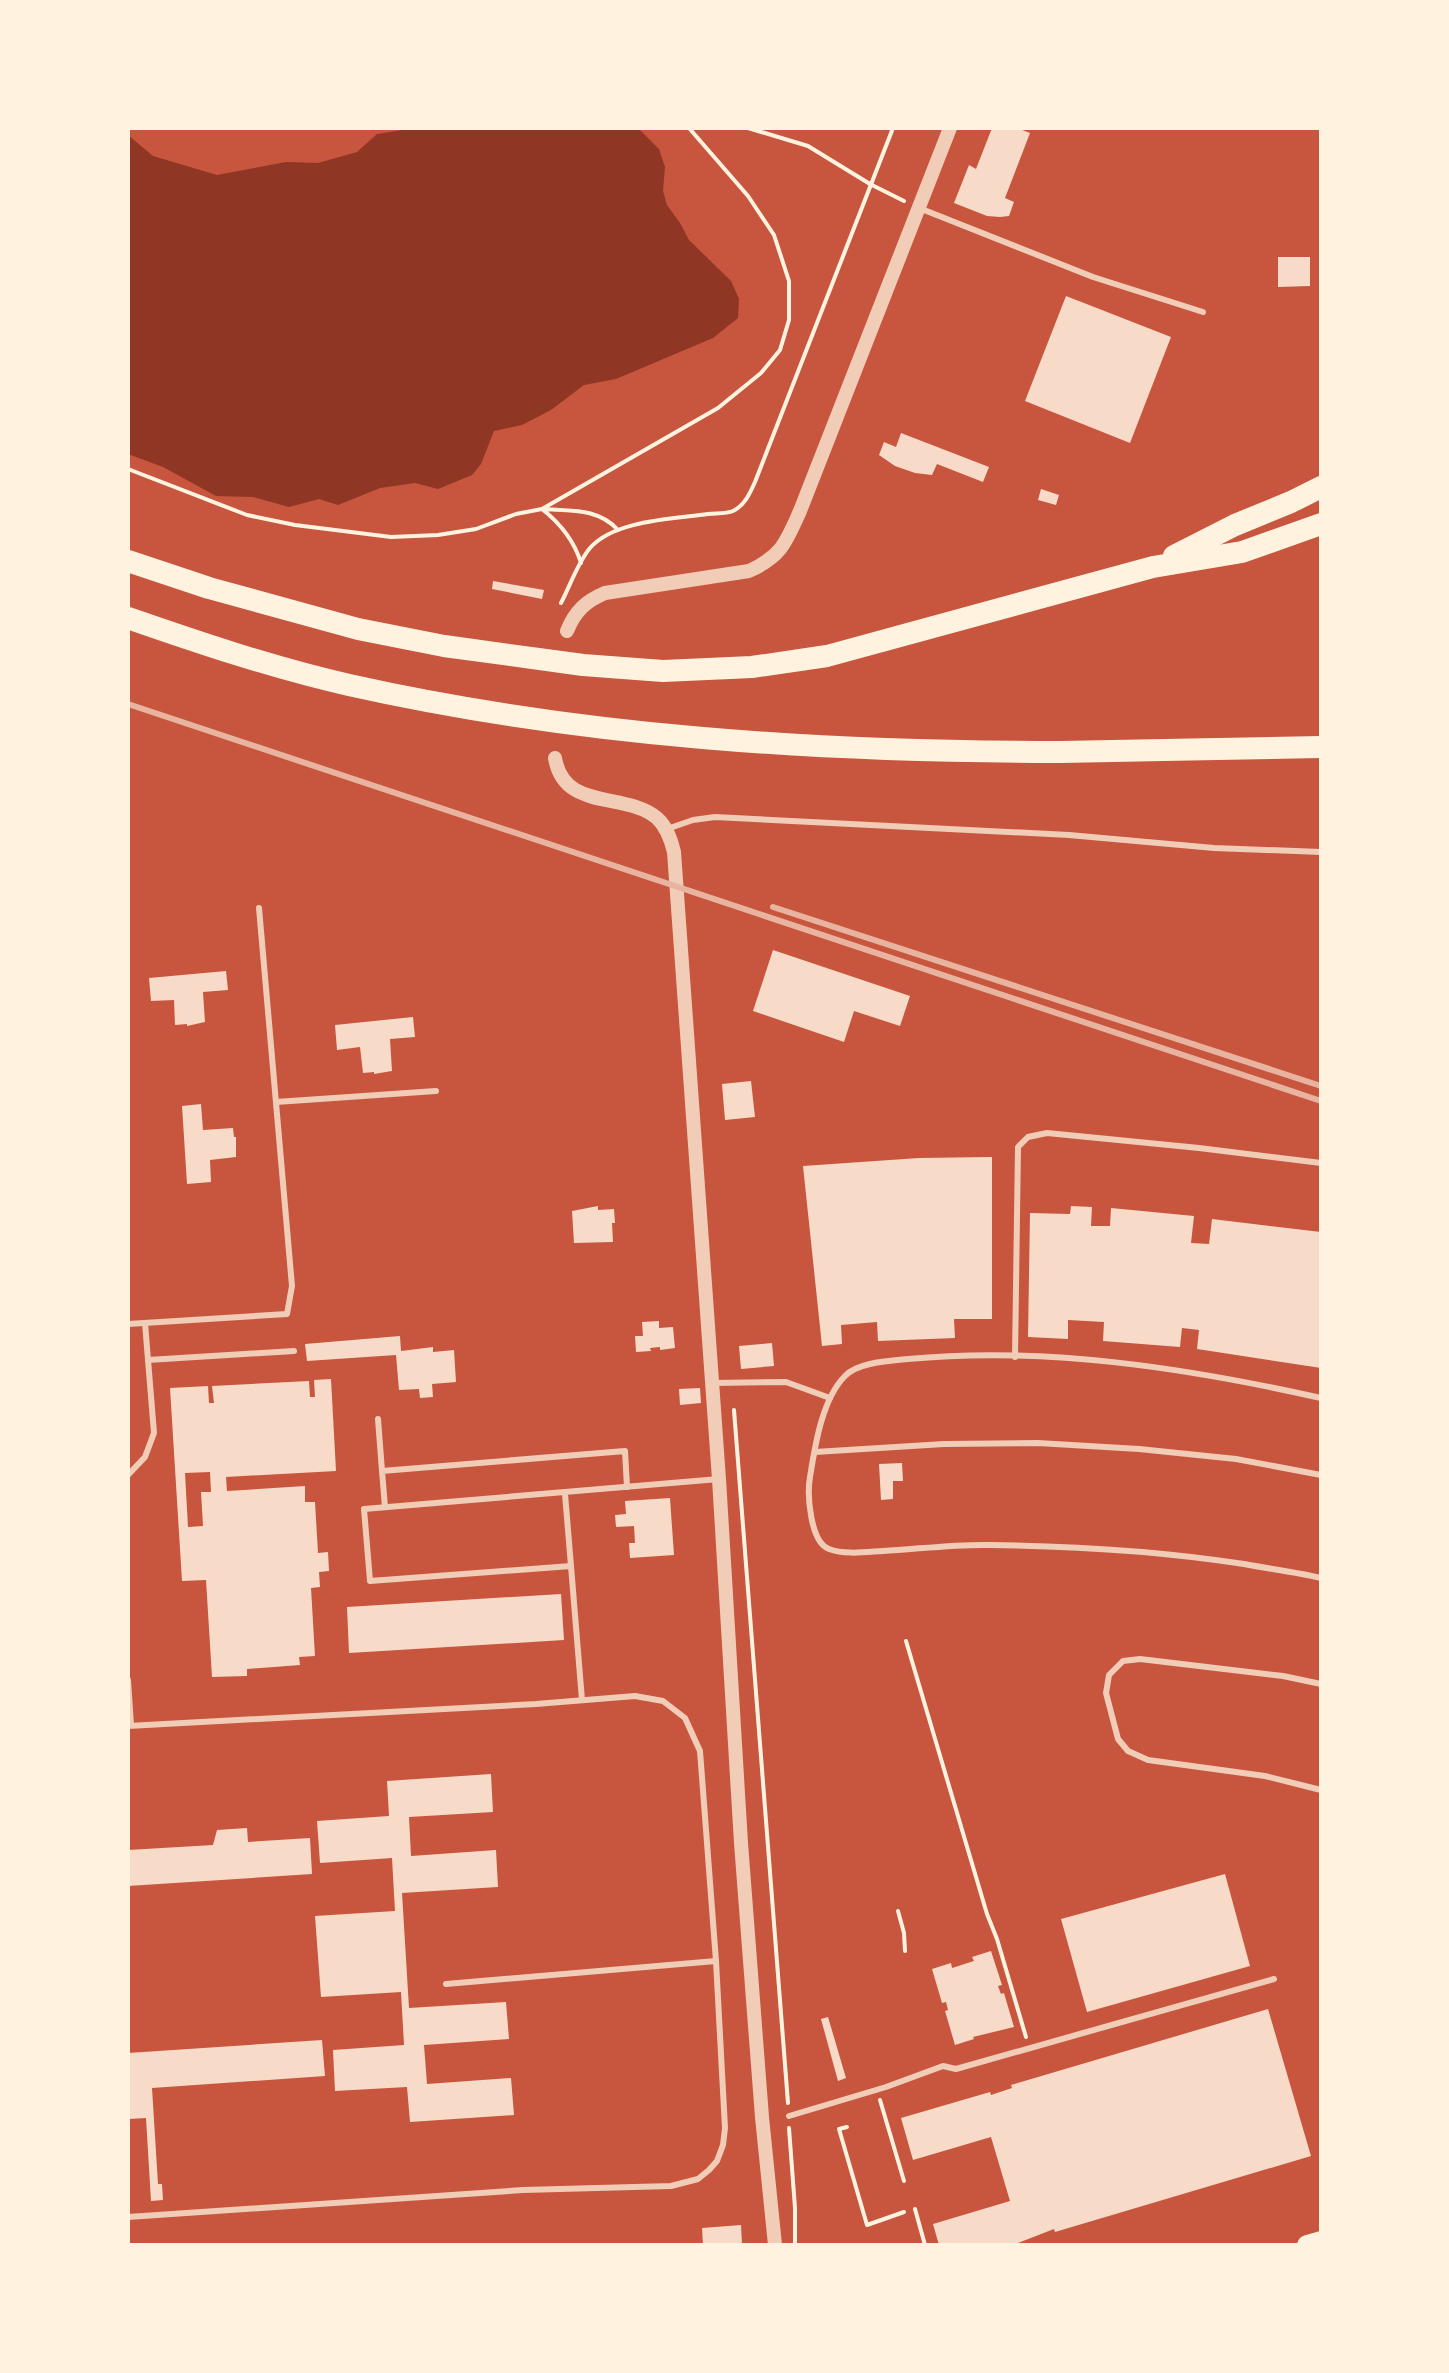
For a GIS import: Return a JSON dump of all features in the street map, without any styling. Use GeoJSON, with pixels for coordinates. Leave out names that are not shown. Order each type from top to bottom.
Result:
{"type":"FeatureCollection","features":[{"type":"Feature","properties":{"kind":"highway"},"geometry":{"type":"LineString","coordinates":[[1153,567],[1235,525],[1321,487]]}},
{"type":"Feature","properties":{"kind":"highway"},"geometry":{"type":"LineString","coordinates":[[128,561],[209,588],[372,632],[444,646],[568,663],[663,671],[752,667],[827,656],[1153,567],[1242,552],[1321,524]]}},
{"type":"Feature","properties":{"kind":"highway"},"geometry":{"type":"LineString","coordinates":[[128,618],[207,645],[345,684],[543,721],[743,742],[908,749],[1060,752],[1321,747]]}},
{"type":"Feature","properties":{"kind":"main road"},"geometry":{"type":"LineString","coordinates":[[1307,2245],[1321,2241]]}},
{"type":"Feature","properties":{"kind":"street"},"geometry":{"type":"LineString","coordinates":[[567,631],[573,616],[590,599],[605,593],[749,571],[770,562],[786,543],[950,128]]}},
{"type":"Feature","properties":{"kind":"street"},"geometry":{"type":"LineString","coordinates":[[555,758],[558,772],[576,790],[644,810],[656,817],[666,829],[674,852],[719,1479],[741,1843],[775,2245]]}},
{"type":"Feature","properties":{"kind":"lane"},"geometry":{"type":"LineString","coordinates":[[919,208],[1093,277],[1203,312]]}},
{"type":"Feature","properties":{"kind":"lane"},"geometry":{"type":"LineString","coordinates":[[666,829],[715,817],[1069,835],[1214,848],[1321,852]]}},
{"type":"Feature","properties":{"kind":"lane"},"geometry":{"type":"LineString","coordinates":[[128,1324],[287,1314],[292,1286],[259,908]]}},
{"type":"Feature","properties":{"kind":"lane"},"geometry":{"type":"LineString","coordinates":[[276,1102],[436,1091]]}},
{"type":"Feature","properties":{"kind":"lane"},"geometry":{"type":"LineString","coordinates":[[1015,1357],[1018,1147],[1028,1137],[1047,1133],[1321,1163]]}},
{"type":"Feature","properties":{"kind":"lane"},"geometry":{"type":"LineString","coordinates":[[128,1475],[145,1457],[154,1433],[145,1323]]}},
{"type":"Feature","properties":{"kind":"lane"},"geometry":{"type":"LineString","coordinates":[[148,1360],[294,1351]]}},
{"type":"Feature","properties":{"kind":"lane"},"geometry":{"type":"LineString","coordinates":[[1321,1398],[1261,1384],[1172,1370],[1066,1358],[939,1356],[875,1362],[846,1374],[826,1405],[809,1481],[812,1521],[819,1543],[829,1549],[857,1552],[988,1545],[1093,1548],[1191,1556],[1321,1578]]}},
{"type":"Feature","properties":{"kind":"lane"},"geometry":{"type":"LineString","coordinates":[[712,1383],[786,1382],[830,1398]]}},
{"type":"Feature","properties":{"kind":"lane"},"geometry":{"type":"LineString","coordinates":[[378,1419],[385,1507]]}},
{"type":"Feature","properties":{"kind":"lane"},"geometry":{"type":"LineString","coordinates":[[815,1452],[944,1444],[1038,1443],[1236,1459],[1321,1475]]}},
{"type":"Feature","properties":{"kind":"lane"},"geometry":{"type":"LineString","coordinates":[[382,1471],[625,1451],[627,1487]]}},
{"type":"Feature","properties":{"kind":"lane"},"geometry":{"type":"LineString","coordinates":[[571,1566],[370,1581],[364,1509],[719,1479]]}},
{"type":"Feature","properties":{"kind":"lane"},"geometry":{"type":"LineString","coordinates":[[565,1494],[582,1700]]}},
{"type":"Feature","properties":{"kind":"lane"},"geometry":{"type":"LineString","coordinates":[[1321,1684],[1283,1676],[1140,1659],[1123,1661],[1109,1675],[1106,1693],[1118,1739],[1128,1751],[1148,1760],[1265,1776],[1321,1790]]}},
{"type":"Feature","properties":{"kind":"lane"},"geometry":{"type":"LineString","coordinates":[[128,1680],[129,1726],[635,1696],[663,1701],[685,1718],[700,1751],[725,2128],[717,2161],[698,2179],[671,2186],[523,2190],[128,2217]]}},
{"type":"Feature","properties":{"kind":"lane"},"geometry":{"type":"LineString","coordinates":[[446,1984],[716,1961]]}},
{"type":"Feature","properties":{"kind":"lane"},"geometry":{"type":"LineString","coordinates":[[789,2116],[878,2090],[943,2066],[956,2069],[1274,1979]]}},
{"type":"Feature","properties":{"kind":"path"},"geometry":{"type":"LineString","coordinates":[[542,509],[718,408],[761,373],[780,350],[789,320],[789,281],[774,235],[748,196],[689,128]]}},
{"type":"Feature","properties":{"kind":"path"},"geometry":{"type":"LineString","coordinates":[[748,128],[808,146],[870,184],[919,208]]}},
{"type":"Feature","properties":{"kind":"path"},"geometry":{"type":"LineString","coordinates":[[577,574],[590,548],[618,530],[639,524],[732,511],[745,502],[893,128]]}},
{"type":"Feature","properties":{"kind":"path"},"geometry":{"type":"LineString","coordinates":[[128,469],[247,515],[295,525],[391,537],[438,535],[476,529],[516,514],[542,509],[591,513],[608,519],[618,530]]}},
{"type":"Feature","properties":{"kind":"path"},"geometry":{"type":"LineString","coordinates":[[542,509],[559,523],[572,541],[581,563]]}},
{"type":"Feature","properties":{"kind":"path"},"geometry":{"type":"LineString","coordinates":[[730,1383],[752,1625],[789,2116],[795,2245]]}},
{"type":"Feature","properties":{"kind":"path"},"geometry":{"type":"LineString","coordinates":[[906,1641],[1030,2048]]}},
{"type":"Feature","properties":{"kind":"path"},"geometry":{"type":"LineString","coordinates":[[898,1911],[905,1951]]}},
{"type":"Feature","properties":{"kind":"path"},"geometry":{"type":"LineString","coordinates":[[878,2090],[904,2181]]}},
{"type":"Feature","properties":{"kind":"path"},"geometry":{"type":"LineString","coordinates":[[847,2127],[839,2129],[867,2225],[904,2212]]}},
{"type":"Feature","properties":{"kind":"path"},"geometry":{"type":"LineString","coordinates":[[915,2209],[925,2245]]}},
{"type":"Feature","properties":{"kind":"shaded area"},"geometry":{"type":"Polygon","coordinates":[[[415,128],[638,128],[659,149],[665,167],[663,191],[667,205],[689,240],[731,281],[739,299],[738,318],[713,338],[616,379],[584,385],[551,410],[522,425],[494,431],[481,464],[472,475],[438,489],[415,483],[380,488],[338,505],[319,499],[289,507],[253,497],[216,496],[163,467],[128,454],[128,135],[153,156],[217,175],[286,162],[318,163],[357,152],[377,134],[415,128]]]}},
{"type":"Feature","properties":{"kind":"building"},"geometry":{"type":"Polygon","coordinates":[[[992,128],[1017,128],[1030,133],[1005,198],[1014,202],[1009,216],[987,216],[954,203],[969,165],[976,169],[992,128]]]}},
{"type":"Feature","properties":{"kind":"building"},"geometry":{"type":"Polygon","coordinates":[[[1278,257],[1310,257],[1310,286],[1278,287],[1278,257]]]}},
{"type":"Feature","properties":{"kind":"building"},"geometry":{"type":"Polygon","coordinates":[[[1066,296],[1171,337],[1130,443],[1025,401],[1066,296]]]}},
{"type":"Feature","properties":{"kind":"building"},"geometry":{"type":"Polygon","coordinates":[[[901,433],[989,467],[983,482],[937,464],[932,475],[895,466],[879,455],[884,442],[896,447],[901,433]]]}},
{"type":"Feature","properties":{"kind":"building"},"geometry":{"type":"Polygon","coordinates":[[[1041,489],[1059,495],[1056,505],[1038,500],[1041,489]]]}},
{"type":"Feature","properties":{"kind":"building"},"geometry":{"type":"Polygon","coordinates":[[[493,581],[544,590],[542,599],[492,589],[493,581]]]}},
{"type":"Feature","properties":{"kind":"building"},"geometry":{"type":"Polygon","coordinates":[[[773,950],[910,996],[900,1026],[854,1011],[844,1042],[753,1011],[773,950]]]}},
{"type":"Feature","properties":{"kind":"building"},"geometry":{"type":"Polygon","coordinates":[[[226,971],[228,990],[203,992],[205,1022],[175,1025],[174,1000],[151,1001],[149,978],[226,971]]]}},
{"type":"Feature","properties":{"kind":"building"},"geometry":{"type":"Polygon","coordinates":[[[413,1017],[415,1037],[390,1039],[392,1071],[363,1073],[360,1047],[337,1050],[335,1025],[413,1017]]]}},
{"type":"Feature","properties":{"kind":"building"},"geometry":{"type":"Polygon","coordinates":[[[751,1081],[755,1117],[725,1120],[722,1084],[751,1081]]]}},
{"type":"Feature","properties":{"kind":"building"},"geometry":{"type":"Polygon","coordinates":[[[201,1104],[203,1130],[233,1128],[236,1157],[210,1160],[211,1182],[187,1184],[182,1106],[201,1104]]]}},
{"type":"Feature","properties":{"kind":"building"},"geometry":{"type":"Polygon","coordinates":[[[992,1157],[992,1319],[954,1319],[955,1338],[878,1341],[877,1322],[841,1325],[842,1344],[822,1346],[803,1166],[919,1158],[992,1157]]]}},
{"type":"Feature","properties":{"kind":"building"},"geometry":{"type":"Polygon","coordinates":[[[598,1206],[598,1210],[614,1209],[613,1242],[574,1243],[572,1211],[598,1206]]]}},
{"type":"Feature","properties":{"kind":"building"},"geometry":{"type":"Polygon","coordinates":[[[1071,1206],[1092,1207],[1091,1226],[1110,1226],[1111,1208],[1194,1216],[1191,1243],[1209,1244],[1212,1219],[1321,1232],[1321,1368],[1197,1349],[1199,1330],[1182,1328],[1180,1347],[1103,1341],[1104,1322],[1068,1320],[1068,1339],[1028,1337],[1030,1213],[1070,1214],[1071,1206]]]}},
{"type":"Feature","properties":{"kind":"building"},"geometry":{"type":"Polygon","coordinates":[[[659,1321],[659,1328],[673,1327],[675,1348],[650,1348],[651,1351],[636,1352],[635,1336],[643,1336],[642,1322],[659,1321]]]}},
{"type":"Feature","properties":{"kind":"building"},"geometry":{"type":"Polygon","coordinates":[[[400,1336],[401,1351],[433,1347],[433,1352],[454,1350],[456,1382],[432,1384],[433,1397],[420,1398],[419,1389],[399,1390],[396,1355],[307,1361],[305,1344],[400,1336]]]}},
{"type":"Feature","properties":{"kind":"building"},"geometry":{"type":"Polygon","coordinates":[[[772,1343],[774,1366],[741,1369],[739,1346],[772,1343]]]}},
{"type":"Feature","properties":{"kind":"building"},"geometry":{"type":"Polygon","coordinates":[[[331,1379],[336,1471],[226,1477],[227,1491],[305,1486],[305,1502],[315,1502],[318,1553],[328,1552],[329,1571],[319,1572],[320,1587],[311,1588],[315,1656],[299,1657],[300,1665],[247,1669],[247,1676],[212,1677],[206,1580],[182,1581],[170,1388],[208,1386],[209,1403],[214,1403],[212,1386],[309,1381],[310,1397],[315,1397],[314,1380],[331,1379]],[[210,1472],[185,1473],[188,1527],[203,1526],[201,1492],[211,1492],[210,1472]]]}},
{"type":"Feature","properties":{"kind":"building"},"geometry":{"type":"Polygon","coordinates":[[[700,1388],[701,1403],[680,1405],[679,1389],[700,1388]]]}},
{"type":"Feature","properties":{"kind":"building"},"geometry":{"type":"Polygon","coordinates":[[[902,1463],[903,1481],[893,1481],[893,1499],[881,1500],[879,1464],[902,1463]]]}},
{"type":"Feature","properties":{"kind":"building"},"geometry":{"type":"Polygon","coordinates":[[[670,1498],[674,1555],[630,1558],[629,1543],[635,1543],[634,1526],[616,1527],[615,1515],[626,1514],[625,1501],[670,1498]]]}},
{"type":"Feature","properties":{"kind":"building"},"geometry":{"type":"Polygon","coordinates":[[[561,1594],[564,1640],[349,1653],[347,1607],[561,1594]]]}},
{"type":"Feature","properties":{"kind":"building"},"geometry":{"type":"Polygon","coordinates":[[[491,1774],[493,1812],[409,1817],[411,1856],[496,1850],[498,1887],[402,1893],[409,2008],[506,2002],[509,2039],[424,2045],[427,2084],[511,2078],[514,2115],[410,2122],[407,2087],[335,2091],[333,2050],[404,2045],[401,1992],[321,1997],[315,1916],[395,1911],[392,1858],[320,1863],[317,1821],[389,1816],[387,1781],[491,1774]]]}},
{"type":"Feature","properties":{"kind":"building"},"geometry":{"type":"Polygon","coordinates":[[[247,1828],[248,1842],[310,1838],[312,1874],[128,1886],[128,1850],[213,1845],[217,1830],[247,1828]]]}},
{"type":"Feature","properties":{"kind":"building"},"geometry":{"type":"Polygon","coordinates":[[[1225,1874],[1250,1966],[1087,2012],[1061,1919],[1225,1874]]]}},
{"type":"Feature","properties":{"kind":"building"},"geometry":{"type":"Polygon","coordinates":[[[991,1951],[1002,1985],[998,1986],[1001,1994],[1004,1993],[1014,2027],[955,2045],[945,2011],[948,2010],[946,2002],[942,2003],[932,1969],[951,1963],[952,1968],[991,1951]]]}},
{"type":"Feature","properties":{"kind":"building"},"geometry":{"type":"Polygon","coordinates":[[[1268,2009],[1311,2156],[1055,2232],[1054,2229],[1013,2245],[939,2245],[933,2224],[1010,2201],[991,2137],[913,2160],[901,2118],[990,2092],[991,2095],[1012,2088],[1011,2085],[1268,2009]]]}},
{"type":"Feature","properties":{"kind":"building"},"geometry":{"type":"Polygon","coordinates":[[[828,2017],[846,2078],[838,2081],[821,2019],[828,2017]]]}},
{"type":"Feature","properties":{"kind":"building"},"geometry":{"type":"Polygon","coordinates":[[[322,2040],[325,2076],[152,2088],[158,2184],[162,2184],[163,2200],[151,2201],[146,2118],[128,2119],[128,2053],[322,2040]]]}},
{"type":"Feature","properties":{"kind":"building"},"geometry":{"type":"Polygon","coordinates":[[[741,2225],[742,2244],[703,2245],[702,2228],[741,2225]]]}},
{"type":"Feature","properties":{"kind":"railway"},"geometry":{"type":"LineString","coordinates":[[128,704],[1321,1101]]}},
{"type":"Feature","properties":{"kind":"railway"},"geometry":{"type":"LineString","coordinates":[[773,907],[1321,1086]]}}]}
